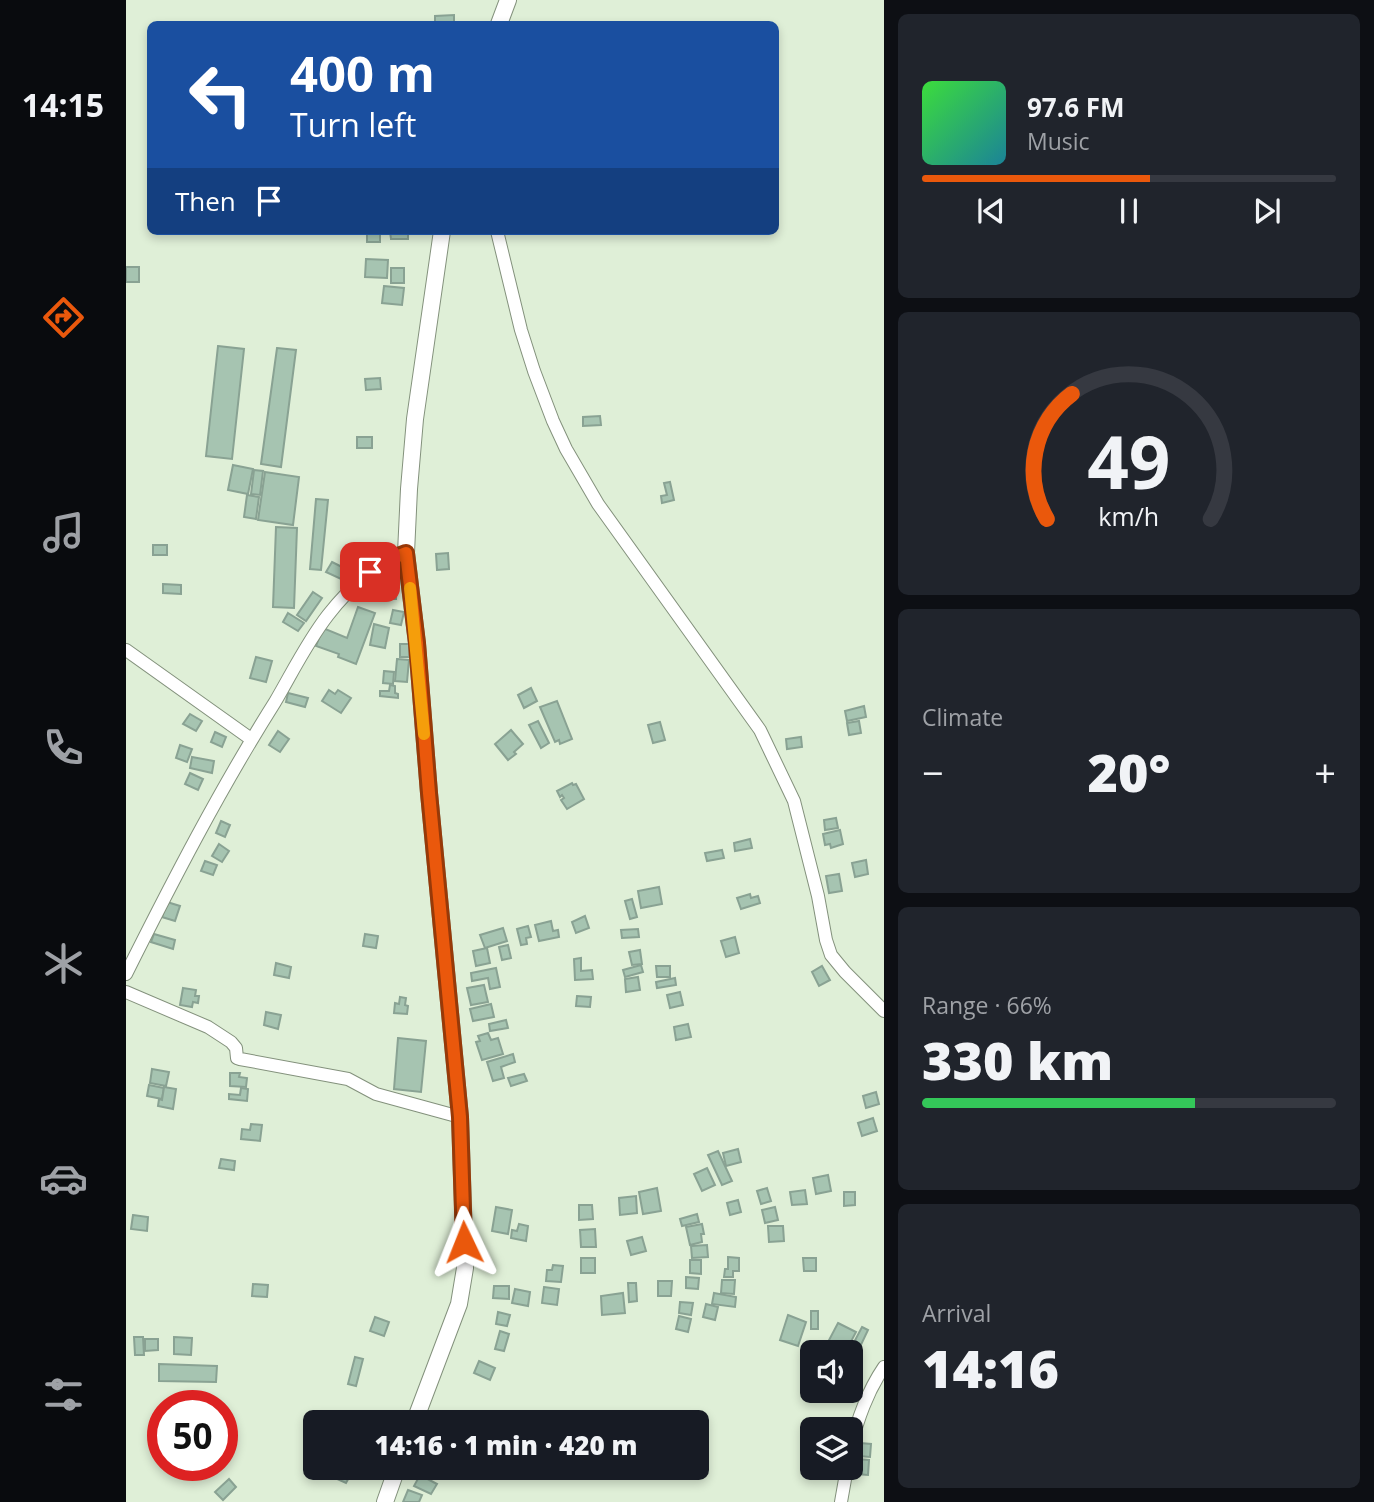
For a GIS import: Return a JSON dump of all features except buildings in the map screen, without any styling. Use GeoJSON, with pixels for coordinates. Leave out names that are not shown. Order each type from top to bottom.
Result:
{"type":"FeatureCollection","features":[{"type":"Feature","properties":{"kind":"main road"},"geometry":{"type":"LineString","coordinates":[[500,21],[508,0]]}},
{"type":"Feature","properties":{"kind":"main road"},"geometry":{"type":"LineString","coordinates":[[419,1410],[458,1304],[465,1268],[460,1117],[417,643],[406,553],[415,419],[441,235]]}},
{"type":"Feature","properties":{"kind":"main road"},"geometry":{"type":"LineString","coordinates":[[385,1502],[393,1480]]}},
{"type":"Feature","properties":{"kind":"street"},"geometry":{"type":"LineString","coordinates":[[498,235],[524,340],[566,449],[598,503],[760,730],[794,801],[831,955],[884,1011]]}},
{"type":"Feature","properties":{"kind":"street"},"geometry":{"type":"LineString","coordinates":[[126,974],[165,896],[251,739],[327,615],[370,572],[388,560],[406,553]]}},
{"type":"Feature","properties":{"kind":"street"},"geometry":{"type":"LineString","coordinates":[[126,650],[251,739]]}},
{"type":"Feature","properties":{"kind":"street"},"geometry":{"type":"LineString","coordinates":[[126,992],[208,1027],[231,1042],[236,1048],[237,1058],[348,1079],[376,1094],[460,1117]]}},
{"type":"Feature","properties":{"kind":"street"},"geometry":{"type":"LineString","coordinates":[[859,1417],[884,1367]]}},
{"type":"Feature","properties":{"kind":"street"},"geometry":{"type":"LineString","coordinates":[[841,1502],[845,1480]]}},
{"type":"Feature","properties":{"kind":"slow traffic"},"geometry":{"type":"LineString","coordinates":[[410,588],[424,734]]}},
{"type":"Feature","properties":{"kind":"route"},"geometry":{"type":"LineString","coordinates":[[370,572],[388,560],[406,553],[417,643],[460,1117],[464,1242]]}}]}
